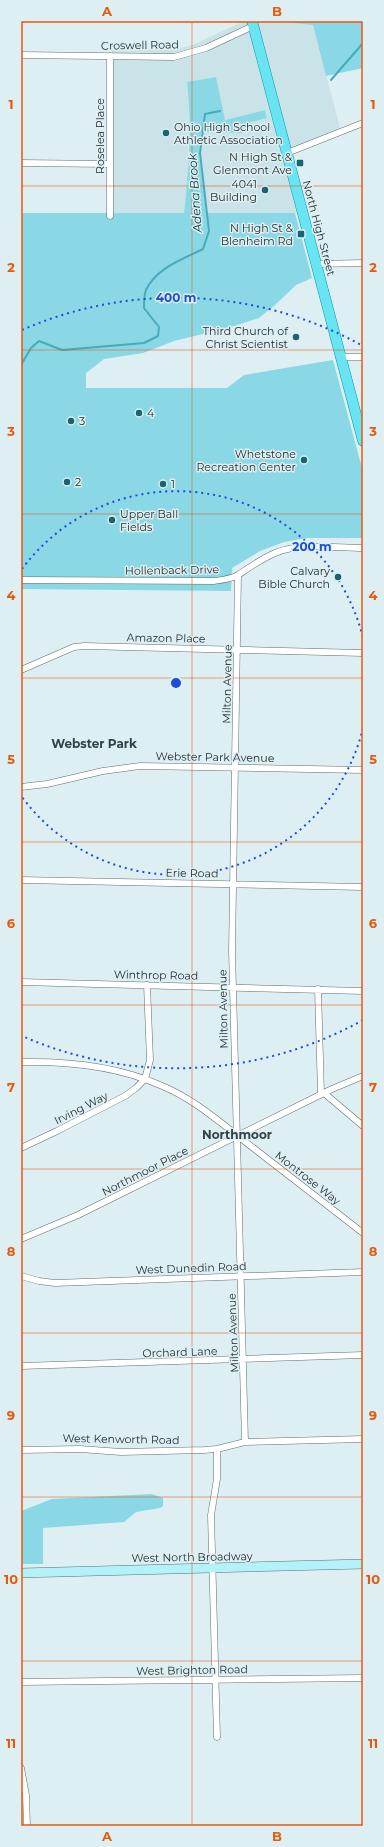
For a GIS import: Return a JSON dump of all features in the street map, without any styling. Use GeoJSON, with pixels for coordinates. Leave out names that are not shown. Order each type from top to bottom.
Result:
{"type":"FeatureCollection","features":[{"type":"Feature","properties":{"kind":"main road","name":"North High Street"},"geometry":{"type":"LineString","coordinates":[[252,24],[363,441]]}},
{"type":"Feature","properties":{"kind":"main road","name":"West North Broadway"},"geometry":{"type":"LineString","coordinates":[[21,1573],[363,1564]]}},
{"type":"Feature","properties":{"kind":"street","name":"Croswell Road"},"geometry":{"type":"LineString","coordinates":[[21,55],[180,56],[206,48],[252,24]]}},
{"type":"Feature","properties":{"kind":"street","name":"Roselea Place"},"geometry":{"type":"LineString","coordinates":[[110,56],[110,216]]}},
{"type":"Feature","properties":{"kind":"street"},"geometry":{"type":"LineString","coordinates":[[287,153],[363,123]]}},
{"type":"Feature","properties":{"kind":"street"},"geometry":{"type":"LineString","coordinates":[[21,163],[110,164]]}},
{"type":"Feature","properties":{"kind":"street"},"geometry":{"type":"LineString","coordinates":[[316,264],[363,263]]}},
{"type":"Feature","properties":{"kind":"street"},"geometry":{"type":"LineString","coordinates":[[340,357],[363,357]]}},
{"type":"Feature","properties":{"kind":"street","name":"Hollenback Drive"},"geometry":{"type":"LineString","coordinates":[[21,580],[206,582],[229,579],[238,575],[258,561],[286,550],[304,548],[363,548]]}},
{"type":"Feature","properties":{"kind":"street","name":"Milton Avenue"},"geometry":{"type":"LineString","coordinates":[[238,575],[232,987],[244,1360],[245,1442]]}},
{"type":"Feature","properties":{"kind":"street","name":"Amazon Place"},"geometry":{"type":"LineString","coordinates":[[21,670],[74,647],[238,649],[363,653]]}},
{"type":"Feature","properties":{"kind":"street","name":"Webster Park Avenue"},"geometry":{"type":"LineString","coordinates":[[21,788],[47,784],[103,771],[140,766],[235,766],[363,770]]}},
{"type":"Feature","properties":{"kind":"street","name":"Erie Road"},"geometry":{"type":"LineString","coordinates":[[21,880],[363,887]]}},
{"type":"Feature","properties":{"kind":"street","name":"Winthrop Road"},"geometry":{"type":"LineString","coordinates":[[21,982],[363,991]]}},
{"type":"Feature","properties":{"kind":"street"},"geometry":{"type":"LineString","coordinates":[[145,1079],[150,1060],[147,985]]}},
{"type":"Feature","properties":{"kind":"street"},"geometry":{"type":"LineString","coordinates":[[318,989],[323,1093],[363,1126]]}},
{"type":"Feature","properties":{"kind":"street","name":"Montrose Way"},"geometry":{"type":"LineString","coordinates":[[21,1062],[88,1066],[124,1072],[145,1079],[185,1097],[202,1107],[363,1233]]}},
{"type":"Feature","properties":{"kind":"street","name":"Northmoor Place"},"geometry":{"type":"LineString","coordinates":[[21,1239],[78,1215],[323,1093],[363,1076]]}},
{"type":"Feature","properties":{"kind":"street","name":"Irving Way"},"geometry":{"type":"LineString","coordinates":[[21,1148],[125,1096],[145,1079]]}},
{"type":"Feature","properties":{"kind":"street","name":"West Dunedin Road"},"geometry":{"type":"LineString","coordinates":[[21,1276],[39,1281],[55,1283],[363,1272]]}},
{"type":"Feature","properties":{"kind":"street","name":"Orchard Lane"},"geometry":{"type":"LineString","coordinates":[[21,1366],[363,1355]]}},
{"type":"Feature","properties":{"kind":"street","name":"West Kenworth Road"},"geometry":{"type":"LineString","coordinates":[[21,1450],[80,1448],[122,1452],[217,1449],[245,1442],[363,1439]]}},
{"type":"Feature","properties":{"kind":"street"},"geometry":{"type":"LineString","coordinates":[[217,1449],[216,1479],[211,1515],[217,1737]]}},
{"type":"Feature","properties":{"kind":"street","name":"West Brighton Road"},"geometry":{"type":"LineString","coordinates":[[21,1682],[363,1678]]}},
{"type":"Feature","properties":{"kind":"street"},"geometry":{"type":"LineString","coordinates":[[21,1768],[26,1795],[27,1826]]}},
{"type":"Feature","properties":{"kind":"shaded area"},"geometry":{"type":"Polygon","coordinates":[[[244,21],[274,21],[313,25],[341,132],[288,152],[303,210],[295,213],[208,213],[199,155],[201,132],[242,133],[244,124],[267,118],[265,110],[225,120],[215,77],[187,82],[189,105],[188,177],[184,213],[111,213],[112,50],[171,50],[193,45],[244,21]]]}},
{"type":"Feature","properties":{"kind":"shaded area"},"geometry":{"type":"Polygon","coordinates":[[[274,21],[363,21],[363,68],[326,76],[313,25],[274,21]]]}},
{"type":"Feature","properties":{"kind":"shaded area"},"geometry":{"type":"Polygon","coordinates":[[[216,77],[225,120],[265,110],[267,118],[244,124],[242,133],[201,132],[199,155],[207,213],[295,213],[312,278],[296,285],[259,318],[231,327],[174,341],[143,353],[104,359],[86,373],[86,388],[227,388],[244,375],[333,360],[363,472],[363,538],[308,538],[284,542],[260,551],[232,568],[231,591],[21,589],[21,213],[184,213],[189,148],[189,98],[187,82],[216,77]]]}},
{"type":"Feature","properties":{"kind":"shaded area"},"geometry":{"type":"Polygon","coordinates":[[[152,1494],[163,1498],[163,1506],[160,1508],[136,1512],[124,1522],[43,1528],[43,1564],[21,1564],[21,1511],[52,1499],[152,1494]]]}},
{"type":"Feature","properties":{"kind":"waterway","name":"Adena Brook"},"geometry":{"type":"LineString","coordinates":[[331,80],[363,43]]}},
{"type":"Feature","properties":{"kind":"waterway","name":"Adena Brook"},"geometry":{"type":"LineString","coordinates":[[21,365],[31,348],[39,341],[62,350],[144,343],[158,336],[159,327],[144,308],[145,292],[150,282],[163,270],[203,249],[209,231],[200,153],[205,114],[220,111]]}},
{"type":"Feature","properties":{"kind":"place","name":"Ohio High School Athletic Association"},"geometry":{"type":"Point","coordinates":[166,133]}},
{"type":"Feature","properties":{"kind":"place","name":"N High St & Glenmont Ave"},"geometry":{"type":"Point","coordinates":[300,163]}},
{"type":"Feature","properties":{"kind":"place","name":"4041 Building"},"geometry":{"type":"Point","coordinates":[265,190]}},
{"type":"Feature","properties":{"kind":"place","name":"N High St & Blenheim Rd"},"geometry":{"type":"Point","coordinates":[301,234]}},
{"type":"Feature","properties":{"kind":"place","name":"Third Church of Christ Scientist"},"geometry":{"type":"Point","coordinates":[296,337]}},
{"type":"Feature","properties":{"kind":"place","name":"4"},"geometry":{"type":"Point","coordinates":[139,413]}},
{"type":"Feature","properties":{"kind":"place","name":"3"},"geometry":{"type":"Point","coordinates":[71,421]}},
{"type":"Feature","properties":{"kind":"place","name":"Whetstone Recreation Center"},"geometry":{"type":"Point","coordinates":[304,460]}},
{"type":"Feature","properties":{"kind":"place","name":"2"},"geometry":{"type":"Point","coordinates":[67,482]}},
{"type":"Feature","properties":{"kind":"place","name":"1"},"geometry":{"type":"Point","coordinates":[163,484]}},
{"type":"Feature","properties":{"kind":"place","name":"Upper Ball Fields"},"geometry":{"type":"Point","coordinates":[112,520]}},
{"type":"Feature","properties":{"kind":"place","name":"Calvary Bible Church"},"geometry":{"type":"Point","coordinates":[338,577]}},
{"type":"Feature","properties":{"kind":"district","name":"Webster Park"},"geometry":{"type":"Point","coordinates":[94,744]}},
{"type":"Feature","properties":{"kind":"district","name":"Northmoor"},"geometry":{"type":"Point","coordinates":[237,1135]}}]}
